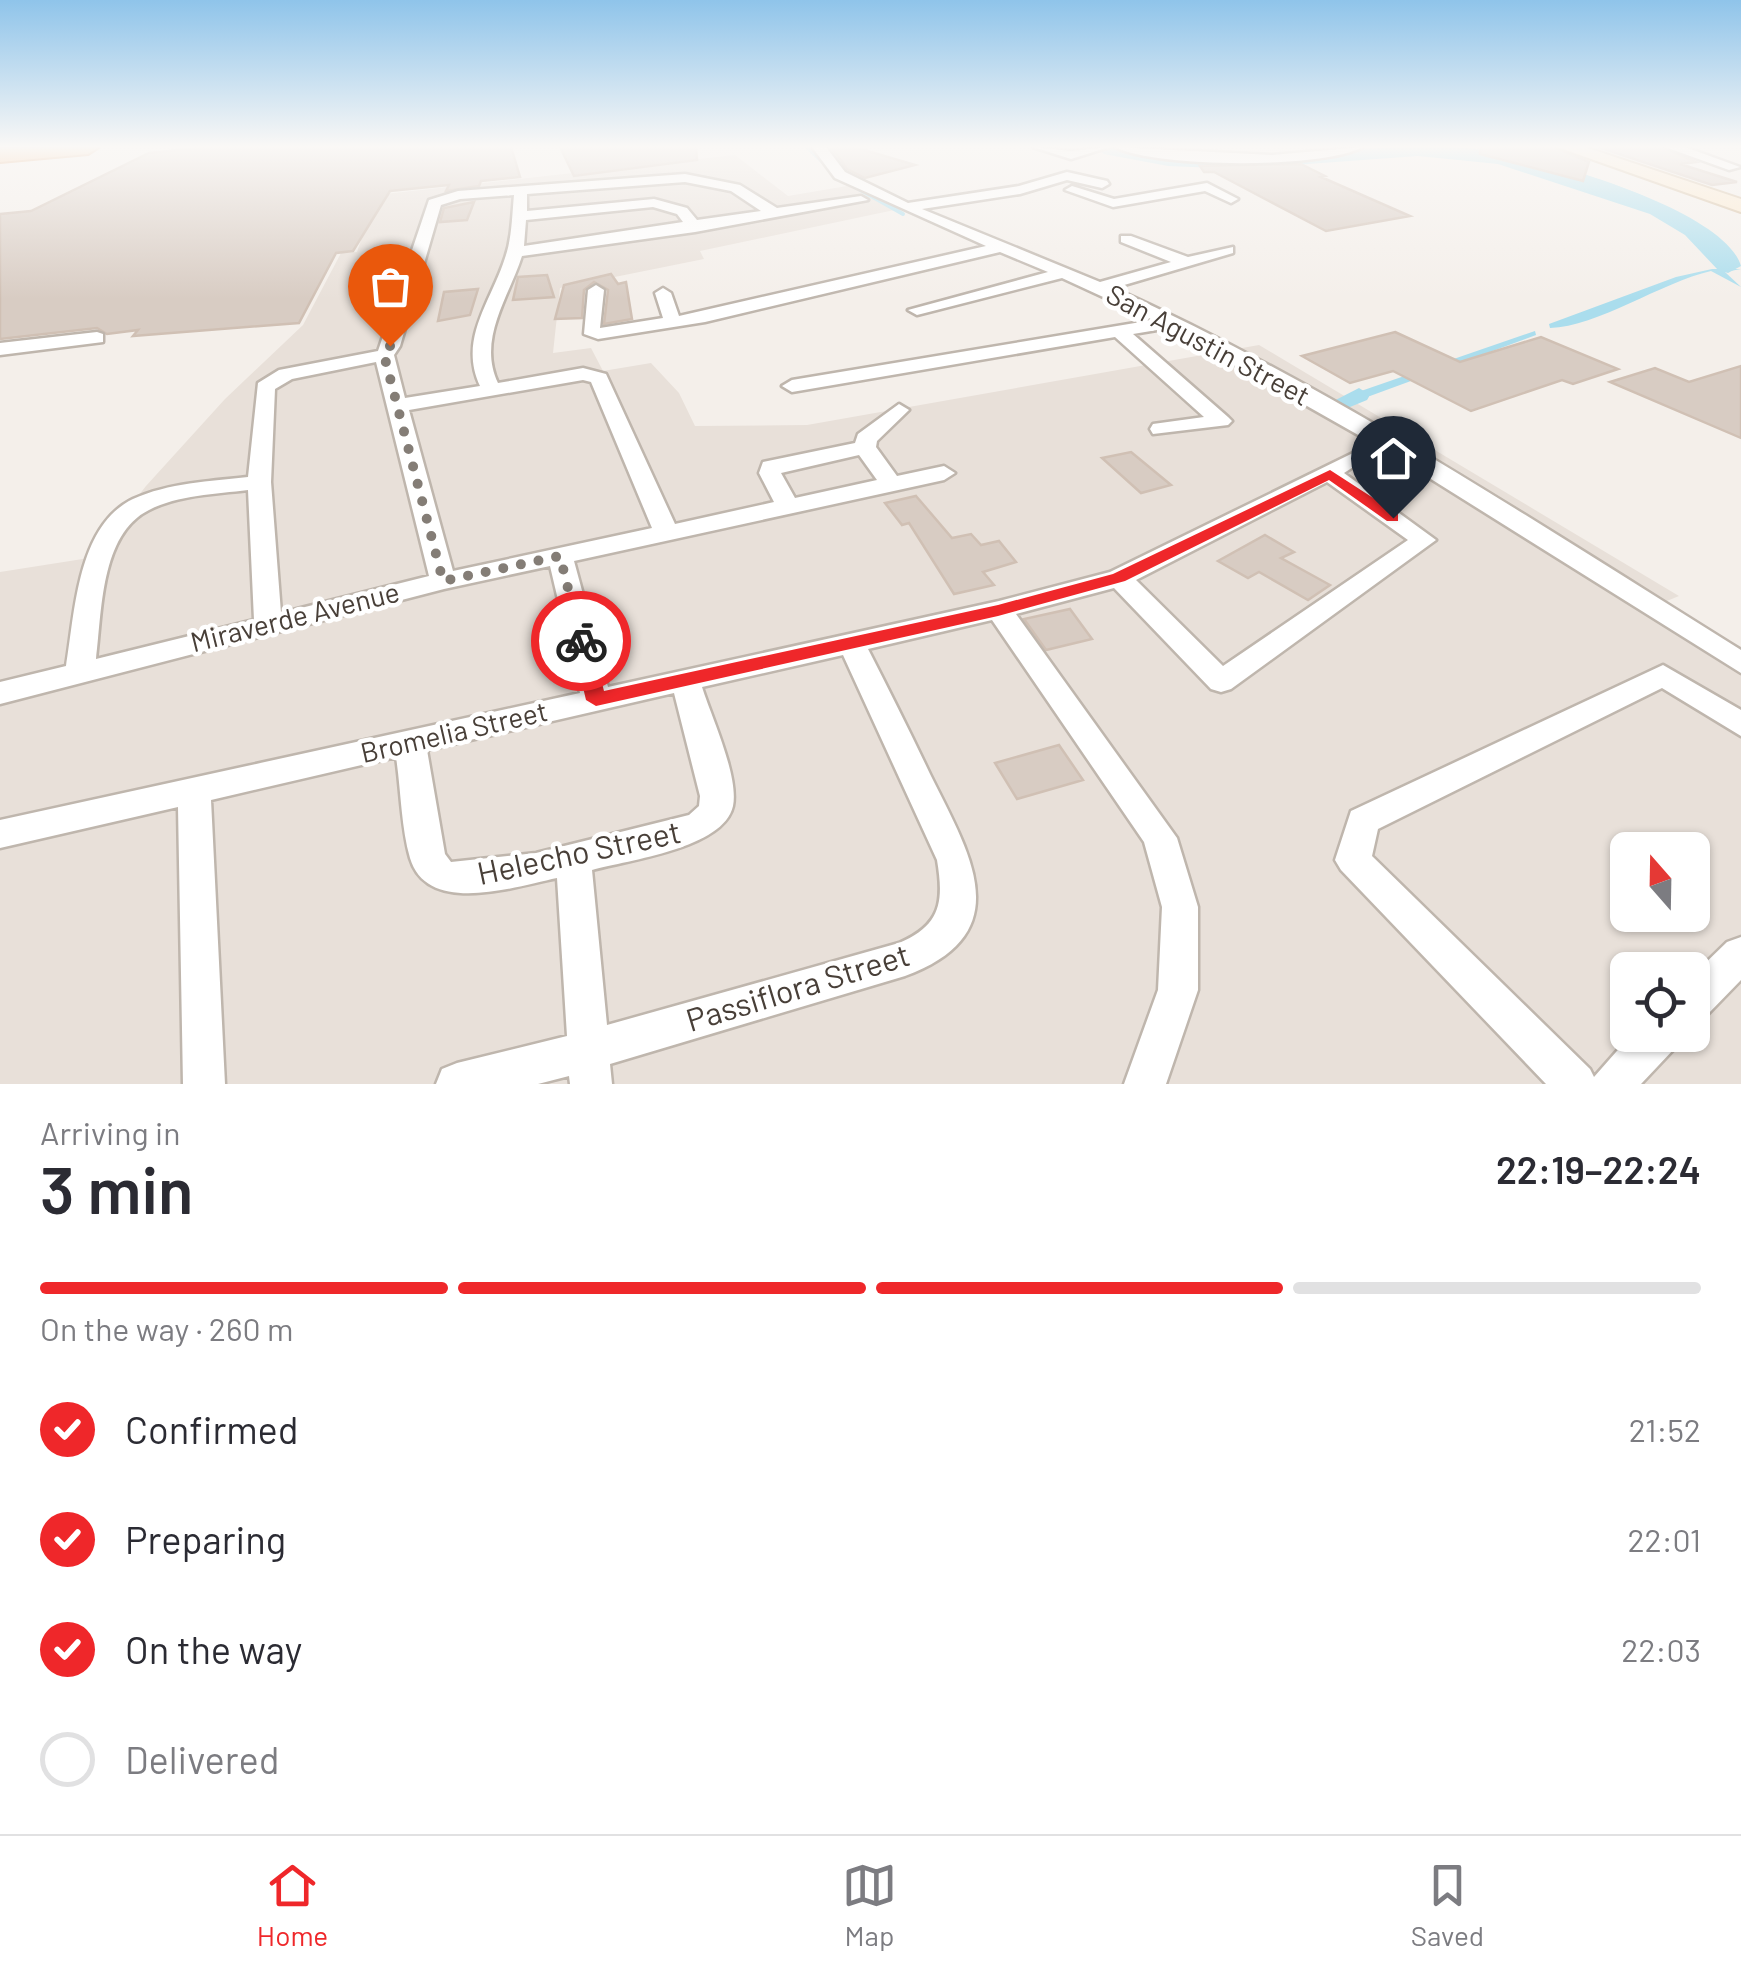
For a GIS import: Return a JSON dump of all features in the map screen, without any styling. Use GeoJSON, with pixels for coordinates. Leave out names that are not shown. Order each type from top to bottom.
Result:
{"type":"FeatureCollection","features":[{"type":"Feature","properties":{"kind":"street"},"geometry":{"type":"LineString","coordinates":[[268,623],[259,482],[265,387],[286,374],[384,355],[428,233],[434,204],[445,198]]}},
{"type":"Feature","properties":{"kind":"street"},"geometry":{"type":"LineString","coordinates":[[492,390],[478,365],[480,340],[514,252],[520,198]]}},
{"type":"Feature","properties":{"kind":"street"},"geometry":{"type":"LineString","coordinates":[[750,198],[776,214]]}},
{"type":"Feature","properties":{"kind":"street","name":"San Agustin Street"},"geometry":{"type":"LineString","coordinates":[[887,198],[1171,322],[1517,520],[1741,663]]}},
{"type":"Feature","properties":{"kind":"street"},"geometry":{"type":"LineString","coordinates":[[906,207],[977,198]]}},
{"type":"Feature","properties":{"kind":"street"},"geometry":{"type":"LineString","coordinates":[[1096,198],[1113,203],[1147,198]]}},
{"type":"Feature","properties":{"kind":"street"},"geometry":{"type":"LineString","coordinates":[[1716,198],[1741,206]]}},
{"type":"Feature","properties":{"kind":"street"},"geometry":{"type":"LineString","coordinates":[[514,252],[695,228],[861,200]]}},
{"type":"Feature","properties":{"kind":"street"},"geometry":{"type":"LineString","coordinates":[[518,216],[654,203],[682,210],[695,228]]}},
{"type":"Feature","properties":{"kind":"street"},"geometry":{"type":"LineString","coordinates":[[1126,240],[1187,262]]}},
{"type":"Feature","properties":{"kind":"street"},"geometry":{"type":"LineString","coordinates":[[596,290],[593,333],[673,323],[1004,246]]}},
{"type":"Feature","properties":{"kind":"street"},"geometry":{"type":"LineString","coordinates":[[1098,288],[1228,250]]}},
{"type":"Feature","properties":{"kind":"street"},"geometry":{"type":"LineString","coordinates":[[917,310],[1062,273]]}},
{"type":"Feature","properties":{"kind":"street"},"geometry":{"type":"LineString","coordinates":[[663,293],[673,323]]}},
{"type":"Feature","properties":{"kind":"street"},"geometry":{"type":"LineString","coordinates":[[792,386],[1171,322]]}},
{"type":"Feature","properties":{"kind":"street"},"geometry":{"type":"LineString","coordinates":[[1119,331],[1221,421],[1161,429]]}},
{"type":"Feature","properties":{"kind":"street"},"geometry":{"type":"LineString","coordinates":[[0,349],[97,338]]}},
{"type":"Feature","properties":{"kind":"street"},"geometry":{"type":"LineString","coordinates":[[384,355],[443,581]]}},
{"type":"Feature","properties":{"kind":"street"},"geometry":{"type":"LineString","coordinates":[[398,406],[583,374],[599,378],[666,532]]}},
{"type":"Feature","properties":{"kind":"street"},"geometry":{"type":"LineString","coordinates":[[891,484],[864,448],[866,439],[899,410]]}},
{"type":"Feature","properties":{"kind":"street"},"geometry":{"type":"LineString","coordinates":[[788,505],[770,473],[772,467],[864,448]]}},
{"type":"Feature","properties":{"kind":"street","name":"Bromelia Street"},"geometry":{"type":"LineString","coordinates":[[0,834],[852,644],[1119,578],[1341,467],[1424,540],[1221,682],[1119,578]]}},
{"type":"Feature","properties":{"kind":"street","name":"Miraverde Avenue"},"geometry":{"type":"LineString","coordinates":[[0,693],[443,581],[944,473]]}},
{"type":"Feature","properties":{"kind":"street"},"geometry":{"type":"LineString","coordinates":[[80,671],[98,556],[129,511],[165,498],[259,482]]}},
{"type":"Feature","properties":{"kind":"street"},"geometry":{"type":"LineString","coordinates":[[560,556],[596,700]]}},
{"type":"Feature","properties":{"kind":"street"},"geometry":{"type":"LineString","coordinates":[[998,610],[1160,838],[1180,906],[1178,990],[1148,1083]]}},
{"type":"Feature","properties":{"kind":"street","name":"Passiflora Street"},"geometry":{"type":"LineString","coordinates":[[457,1084],[588,1068],[905,959],[941,940],[955,912],[960,884],[956,860],[852,644]]}},
{"type":"Feature","properties":{"kind":"street"},"geometry":{"type":"LineString","coordinates":[[1575,1084],[1353,860],[1363,821],[1663,675],[1741,725]]}},
{"type":"Feature","properties":{"kind":"street","name":"Helecho Street"},"geometry":{"type":"LineString","coordinates":[[410,742],[428,859],[442,877],[477,878],[573,857],[694,829],[710,818],[716,804],[714,782],[686,680]]}},
{"type":"Feature","properties":{"kind":"street"},"geometry":{"type":"LineString","coordinates":[[194,790],[204,1084]]}},
{"type":"Feature","properties":{"kind":"street"},"geometry":{"type":"LineString","coordinates":[[573,857],[588,1068]]}},
{"type":"Feature","properties":{"kind":"street"},"geometry":{"type":"LineString","coordinates":[[1710,985],[1741,954]]}},
{"type":"Feature","properties":{"kind":"street"},"geometry":{"type":"LineString","coordinates":[[1612,1084],[1643,1052]]}},
{"type":"Feature","properties":{"kind":"shaded area"},"geometry":{"type":"Polygon","coordinates":[[[375,198],[873,198],[899,209],[700,251],[704,259],[560,288],[553,353],[591,348],[603,371],[651,363],[679,393],[695,426],[807,425],[1259,345],[1679,596],[1640,612],[1741,674],[1741,1084],[0,1084],[0,572],[89,558],[146,486],[225,399],[303,325],[341,253],[357,252],[375,198]]]}},
{"type":"Feature","properties":{"kind":"water"},"geometry":{"type":"Polygon","coordinates":[[[1624,198],[1647,198],[1693,221],[1730,260],[1720,260],[1693,230],[1624,198]]]}},
{"type":"Feature","properties":{"kind":"water"},"geometry":{"type":"Polygon","coordinates":[[[1712,269],[1741,269],[1725,272],[1741,287],[1711,271],[1588,320],[1550,328],[1549,324],[1676,277],[1712,269]]]}},
{"type":"Feature","properties":{"kind":"water"},"geometry":{"type":"Polygon","coordinates":[[[1535,331],[1536,335],[1370,396],[1359,395],[1361,391],[1535,331]]]}},
{"type":"Feature","properties":{"kind":"building"},"geometry":{"type":"Polygon","coordinates":[[[58,198],[386,198],[353,251],[336,253],[299,323],[133,336],[138,330],[107,334],[97,328],[0,339],[0,214],[31,211],[58,198]]]}},
{"type":"Feature","properties":{"kind":"building"},"geometry":{"type":"Polygon","coordinates":[[[1263,198],[1368,198],[1410,216],[1326,231],[1263,198]]]}},
{"type":"Feature","properties":{"kind":"building"},"geometry":{"type":"Polygon","coordinates":[[[474,202],[467,220],[440,222],[444,208],[474,202]]]}},
{"type":"Feature","properties":{"kind":"building"},"geometry":{"type":"Polygon","coordinates":[[[611,274],[618,284],[626,282],[632,319],[604,324],[608,290],[594,282],[584,290],[582,318],[555,319],[564,285],[611,274]]]}},
{"type":"Feature","properties":{"kind":"building"},"geometry":{"type":"Polygon","coordinates":[[[547,275],[554,297],[513,300],[518,277],[547,275]]]}},
{"type":"Feature","properties":{"kind":"building"},"geometry":{"type":"Polygon","coordinates":[[[478,289],[470,315],[438,321],[444,292],[478,289]]]}},
{"type":"Feature","properties":{"kind":"building"},"geometry":{"type":"Polygon","coordinates":[[[1395,332],[1460,362],[1541,337],[1618,369],[1573,384],[1562,380],[1471,411],[1393,371],[1350,383],[1302,356],[1395,332]]]}},
{"type":"Feature","properties":{"kind":"building"},"geometry":{"type":"Polygon","coordinates":[[[1741,366],[1741,438],[1610,382],[1655,368],[1689,382],[1741,366]]]}},
{"type":"Feature","properties":{"kind":"building"},"geometry":{"type":"Polygon","coordinates":[[[1131,452],[1171,485],[1141,493],[1102,458],[1131,452]]]}},
{"type":"Feature","properties":{"kind":"building"},"geometry":{"type":"Polygon","coordinates":[[[916,496],[952,538],[971,534],[981,545],[999,541],[1016,562],[983,572],[994,585],[954,594],[909,523],[902,525],[885,503],[916,496]]]}},
{"type":"Feature","properties":{"kind":"building"},"geometry":{"type":"Polygon","coordinates":[[[1265,535],[1294,552],[1281,558],[1330,585],[1308,600],[1259,572],[1248,578],[1218,561],[1265,535]]]}},
{"type":"Feature","properties":{"kind":"building"},"geometry":{"type":"Polygon","coordinates":[[[1070,609],[1092,639],[1046,650],[1024,619],[1070,609]]]}},
{"type":"Feature","properties":{"kind":"building"},"geometry":{"type":"Polygon","coordinates":[[[1059,745],[1083,780],[1017,799],[995,763],[1059,745]]]}},
{"type":"Feature","properties":{"kind":"waterway"},"geometry":{"type":"LineString","coordinates":[[874,198],[903,214]]}},
{"type":"Feature","properties":{"kind":"waterway"},"geometry":{"type":"LineString","coordinates":[[1624,198],[1659,209],[1694,229],[1728,264]]}},
{"type":"Feature","properties":{"kind":"waterway"},"geometry":{"type":"LineString","coordinates":[[1333,407],[1359,395]]}},
{"type":"Feature","properties":{"kind":"way so far"},"geometry":{"type":"LineString","coordinates":[[390,346],[384,355],[443,581],[560,556],[581,641]]}},
{"type":"Feature","properties":{"kind":"route"},"geometry":{"type":"LineString","coordinates":[[581,641],[596,700],[998,610],[1119,578],[1330,474],[1393,518]]}}]}
